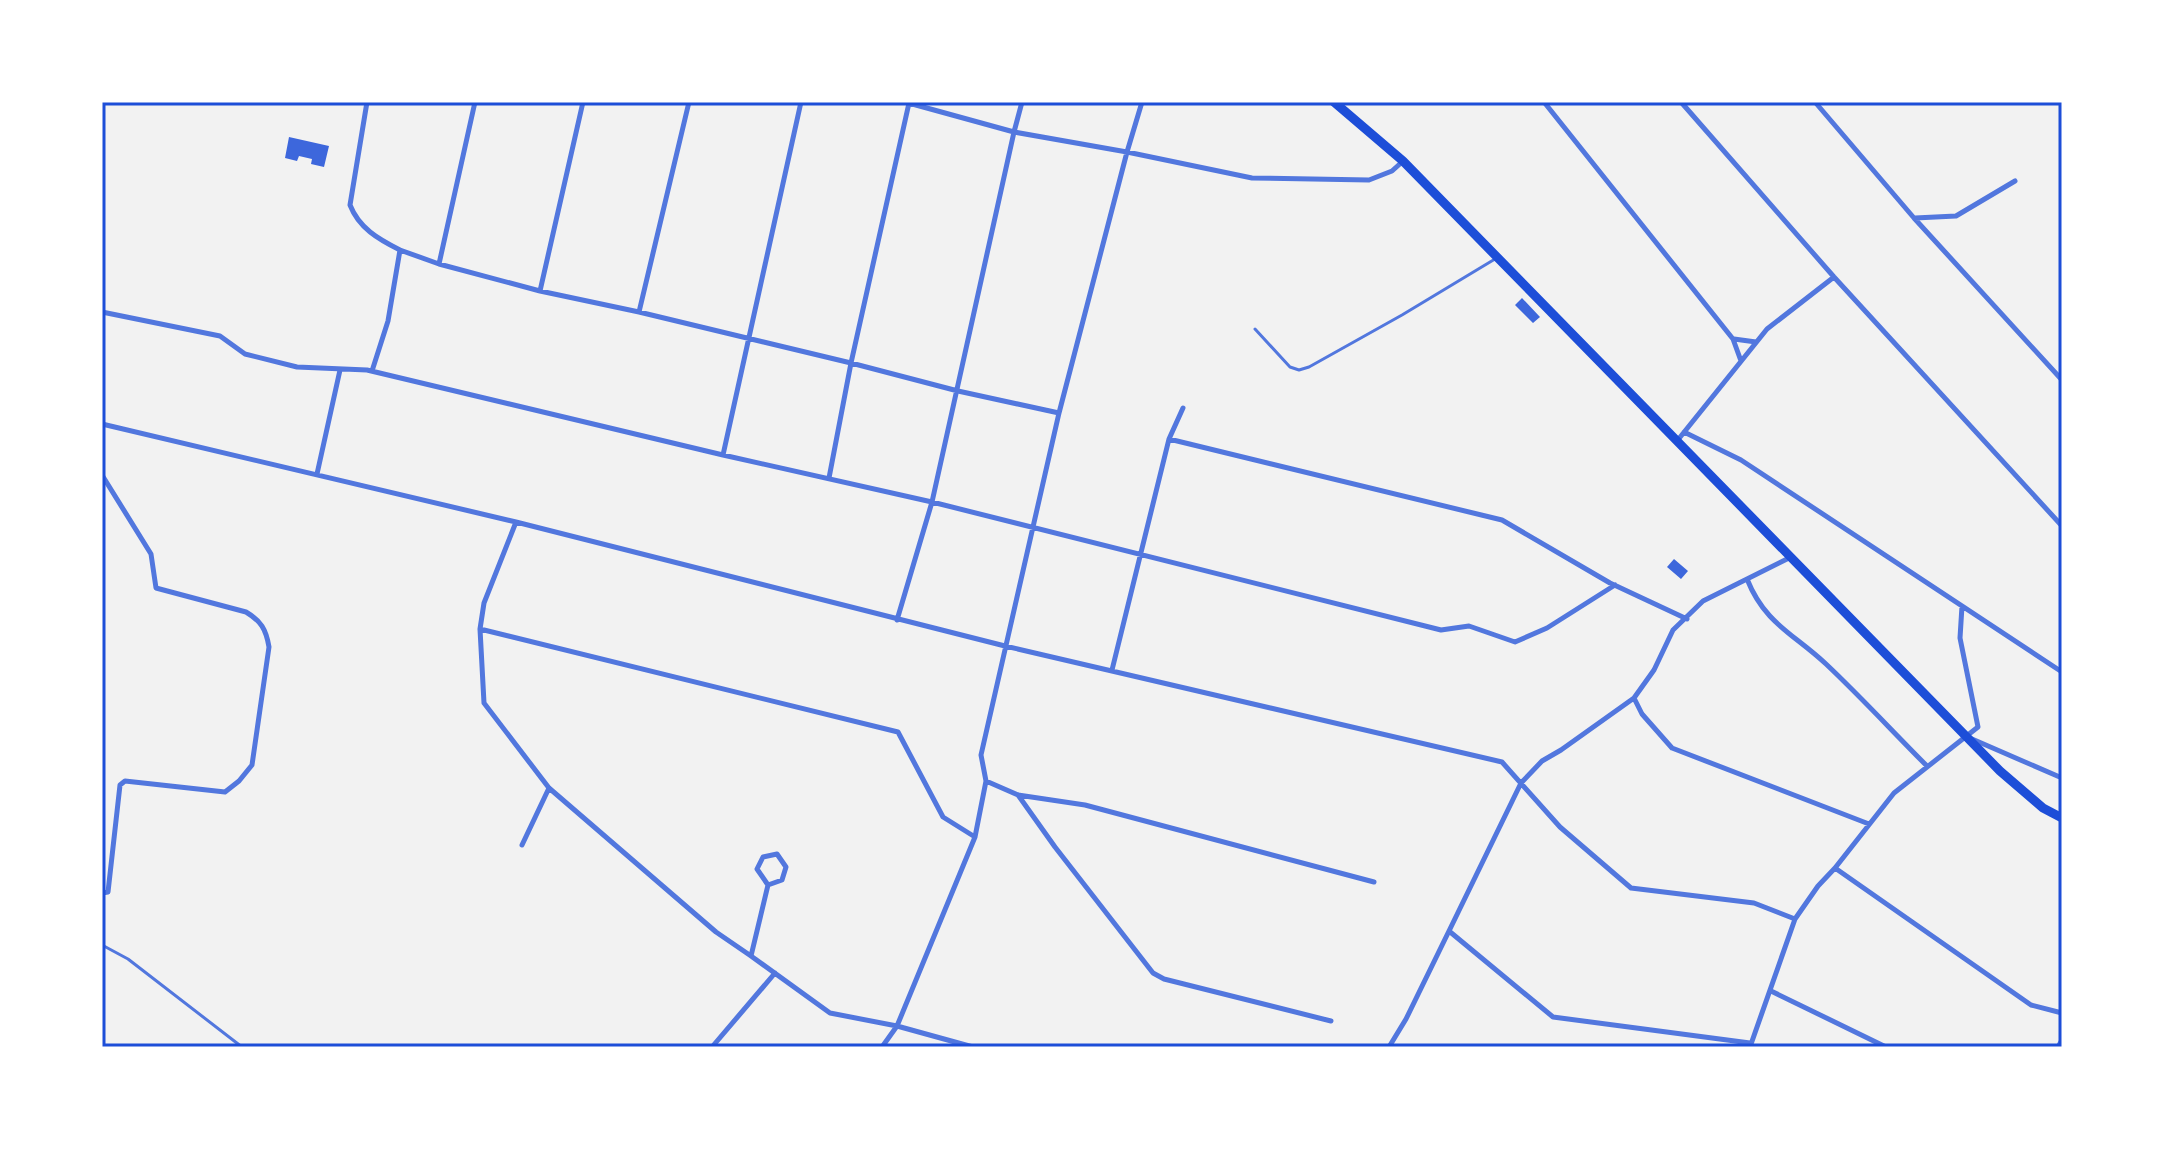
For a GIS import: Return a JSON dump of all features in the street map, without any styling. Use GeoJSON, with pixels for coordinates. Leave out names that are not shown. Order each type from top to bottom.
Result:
{"type":"FeatureCollection","features":[{"type":"Feature","properties":{"kind":"main road"},"geometry":{"type":"LineString","coordinates":[[1334,102],[1403,161],[2000,771],[2043,808],[2062,818]]}},
{"type":"Feature","properties":{"kind":"street"},"geometry":{"type":"LineString","coordinates":[[367,102],[350,205],[355,218],[365,228],[400,250],[439,264],[540,291],[1059,413]]}},
{"type":"Feature","properties":{"kind":"street"},"geometry":{"type":"LineString","coordinates":[[439,264],[475,102]]}},
{"type":"Feature","properties":{"kind":"street"},"geometry":{"type":"LineString","coordinates":[[540,291],[583,102]]}},
{"type":"Feature","properties":{"kind":"street"},"geometry":{"type":"LineString","coordinates":[[639,312],[689,102]]}},
{"type":"Feature","properties":{"kind":"street"},"geometry":{"type":"LineString","coordinates":[[723,455],[801,102]]}},
{"type":"Feature","properties":{"kind":"street"},"geometry":{"type":"LineString","coordinates":[[829,478],[908,102],[1014,132],[1252,178],[1369,180],[1392,171],[1403,161]]}},
{"type":"Feature","properties":{"kind":"street"},"geometry":{"type":"LineString","coordinates":[[897,620],[932,502],[1022,102]]}},
{"type":"Feature","properties":{"kind":"street"},"geometry":{"type":"LineString","coordinates":[[882,1047],[897,1026],[975,837],[986,781],[981,755],[1031,528],[1142,102]]}},
{"type":"Feature","properties":{"kind":"street"},"geometry":{"type":"LineString","coordinates":[[1544,102],[1733,339],[1741,361]]}},
{"type":"Feature","properties":{"kind":"street"},"geometry":{"type":"LineString","coordinates":[[1681,102],[1834,277],[2062,526]]}},
{"type":"Feature","properties":{"kind":"street"},"geometry":{"type":"LineString","coordinates":[[1815,102],[1914,218],[2062,380]]}},
{"type":"Feature","properties":{"kind":"street"},"geometry":{"type":"LineString","coordinates":[[1914,218],[1956,216],[2015,181]]}},
{"type":"Feature","properties":{"kind":"street"},"geometry":{"type":"LineString","coordinates":[[372,371],[388,321],[400,250]]}},
{"type":"Feature","properties":{"kind":"street"},"geometry":{"type":"LineString","coordinates":[[1677,441],[1767,329],[1834,277]]}},
{"type":"Feature","properties":{"kind":"street"},"geometry":{"type":"LineString","coordinates":[[102,312],[220,336],[245,354],[284,364],[372,371],[932,502],[1441,630],[1469,626],[1515,642],[1547,628],[1615,585]]}},
{"type":"Feature","properties":{"kind":"street"},"geometry":{"type":"LineString","coordinates":[[1733,339],[1756,342]]}},
{"type":"Feature","properties":{"kind":"street"},"geometry":{"type":"LineString","coordinates":[[317,474],[340,370]]}},
{"type":"Feature","properties":{"kind":"street"},"geometry":{"type":"LineString","coordinates":[[1112,670],[1169,439],[1183,408]]}},
{"type":"Feature","properties":{"kind":"street"},"geometry":{"type":"LineString","coordinates":[[102,424],[516,522],[897,620],[1502,762],[1560,827],[1631,888],[1754,903],[1795,919]]}},
{"type":"Feature","properties":{"kind":"street"},"geometry":{"type":"LineString","coordinates":[[1684,432],[1741,460],[2062,672]]}},
{"type":"Feature","properties":{"kind":"street"},"geometry":{"type":"LineString","coordinates":[[1169,439],[1502,520],[1615,585],[1687,619]]}},
{"type":"Feature","properties":{"kind":"street"},"geometry":{"type":"LineString","coordinates":[[102,475],[151,554],[156,588],[246,612],[259,620],[269,647],[252,765],[225,792],[125,781],[120,785],[108,892],[102,893]]}},
{"type":"Feature","properties":{"kind":"street"},"geometry":{"type":"LineString","coordinates":[[516,522],[484,603],[480,629],[484,703],[549,788],[716,932],[830,1013],[897,1026],[971,1047]]}},
{"type":"Feature","properties":{"kind":"street"},"geometry":{"type":"LineString","coordinates":[[1389,1047],[1406,1019],[1521,783],[1542,761],[1634,698],[1654,670],[1673,630],[1703,601],[1791,557]]}},
{"type":"Feature","properties":{"kind":"street"},"geometry":{"type":"LineString","coordinates":[[1747,579],[1755,599],[1768,616],[1824,662],[1927,766]]}},
{"type":"Feature","properties":{"kind":"street"},"geometry":{"type":"LineString","coordinates":[[1449,931],[1553,1017],[1750,1045],[1795,919],[1818,886],[1894,793],[1978,727],[1960,638],[1962,606]]}},
{"type":"Feature","properties":{"kind":"street"},"geometry":{"type":"LineString","coordinates":[[480,629],[898,732],[943,817],[975,837]]}},
{"type":"Feature","properties":{"kind":"street"},"geometry":{"type":"LineString","coordinates":[[1634,698],[1642,714],[1672,748],[1869,824]]}},
{"type":"Feature","properties":{"kind":"street"},"geometry":{"type":"LineString","coordinates":[[1967,737],[2062,778]]}},
{"type":"Feature","properties":{"kind":"street"},"geometry":{"type":"LineString","coordinates":[[986,781],[1018,795],[1085,805],[1374,882]]}},
{"type":"Feature","properties":{"kind":"street"},"geometry":{"type":"LineString","coordinates":[[522,845],[549,788]]}},
{"type":"Feature","properties":{"kind":"street"},"geometry":{"type":"LineString","coordinates":[[1018,795],[1153,973],[1164,979],[1331,1021]]}},
{"type":"Feature","properties":{"kind":"street"},"geometry":{"type":"LineString","coordinates":[[751,956],[768,885],[757,869],[763,857],[777,854],[786,867],[782,880],[768,885]]}},
{"type":"Feature","properties":{"kind":"street"},"geometry":{"type":"LineString","coordinates":[[1835,868],[2031,1005],[2062,1013]]}},
{"type":"Feature","properties":{"kind":"street"},"geometry":{"type":"LineString","coordinates":[[712,1047],[775,973]]}},
{"type":"Feature","properties":{"kind":"street"},"geometry":{"type":"LineString","coordinates":[[1771,991],[1886,1047]]}},
{"type":"Feature","properties":{"kind":"street"},"geometry":{"type":"LineString","coordinates":[[2058,1047],[2062,1040]]}},
{"type":"Feature","properties":{"kind":"lane"},"geometry":{"type":"LineString","coordinates":[[1255,329],[1290,367],[1299,370],[1402,315],[1498,257]]}},
{"type":"Feature","properties":{"kind":"lane"},"geometry":{"type":"LineString","coordinates":[[102,945],[128,959],[242,1047]]}},
{"type":"Feature","properties":{"kind":"building"},"geometry":{"type":"Polygon","coordinates":[[[289,137],[329,146],[324,167],[311,164],[312,159],[299,156],[297,161],[285,158],[289,137]]]}},
{"type":"Feature","properties":{"kind":"building"},"geometry":{"type":"Polygon","coordinates":[[[1522,298],[1540,317],[1533,323],[1515,305],[1522,298]]]}},
{"type":"Feature","properties":{"kind":"building"},"geometry":{"type":"Polygon","coordinates":[[[1674,559],[1688,571],[1681,579],[1667,567],[1674,559]]]}}]}
